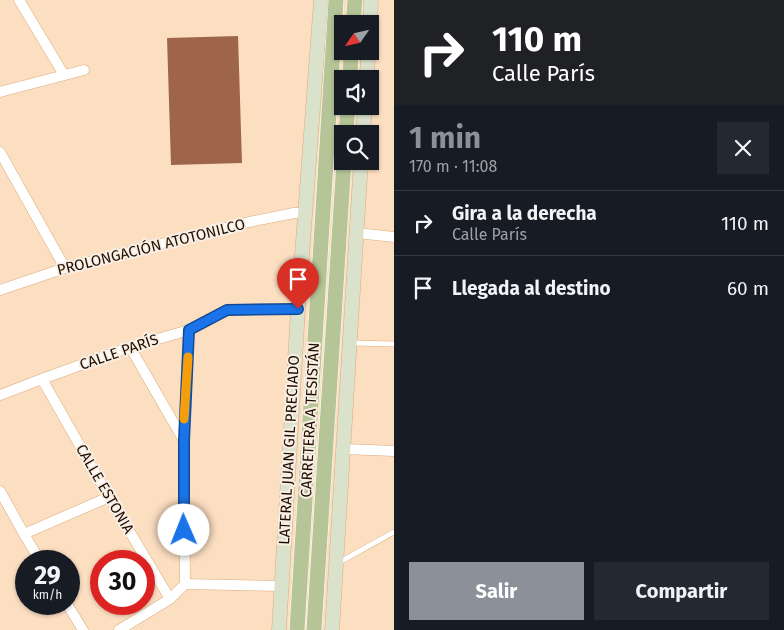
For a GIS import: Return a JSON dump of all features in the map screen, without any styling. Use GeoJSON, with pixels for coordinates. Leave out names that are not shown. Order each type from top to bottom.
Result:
{"type":"FeatureCollection","features":[{"type":"Feature","properties":{"kind":"main road","name":"LATERAL JUAN GIL PRECIADO"},"geometry":{"type":"LineString","coordinates":[[276,629],[281,586],[298,309],[321,0]]}},
{"type":"Feature","properties":{"kind":"main road","name":"CARRETERA A TESISTÁN"},"geometry":{"type":"LineString","coordinates":[[297,630],[336,0]]}},
{"type":"Feature","properties":{"kind":"main road"},"geometry":{"type":"LineString","coordinates":[[353,15],[354,0]]}},
{"type":"Feature","properties":{"kind":"main road"},"geometry":{"type":"LineString","coordinates":[[371,15],[372,0]]}},
{"type":"Feature","properties":{"kind":"main road","name":"CARRETERA A TESISTÁN"},"geometry":{"type":"LineString","coordinates":[[314,630],[343,170]]}},
{"type":"Feature","properties":{"kind":"main road"},"geometry":{"type":"LineString","coordinates":[[332,630],[361,170]]}},
{"type":"Feature","properties":{"kind":"street"},"geometry":{"type":"LineString","coordinates":[[19,0],[64,75]]}},
{"type":"Feature","properties":{"kind":"street"},"geometry":{"type":"LineString","coordinates":[[0,92],[84,70]]}},
{"type":"Feature","properties":{"kind":"street"},"geometry":{"type":"LineString","coordinates":[[0,152],[65,268]]}},
{"type":"Feature","properties":{"kind":"street","name":"PROLONGACIÓN ATOTONILCO"},"geometry":{"type":"LineString","coordinates":[[0,290],[65,268],[249,222],[294,213],[305,213]]}},
{"type":"Feature","properties":{"kind":"street"},"geometry":{"type":"LineString","coordinates":[[357,233],[394,237]]}},
{"type":"Feature","properties":{"kind":"street","name":"CALLE PARÍS"},"geometry":{"type":"LineString","coordinates":[[0,395],[130,347],[189,330],[227,310],[298,309]]}},
{"type":"Feature","properties":{"kind":"street"},"geometry":{"type":"LineString","coordinates":[[185,584],[184,440],[189,330]]}},
{"type":"Feature","properties":{"kind":"street"},"geometry":{"type":"LineString","coordinates":[[130,347],[184,440]]}},
{"type":"Feature","properties":{"kind":"street","name":"CALLE ESTONIA"},"geometry":{"type":"LineString","coordinates":[[42,379],[109,497],[170,598]]}},
{"type":"Feature","properties":{"kind":"street"},"geometry":{"type":"LineString","coordinates":[[344,449],[394,451]]}},
{"type":"Feature","properties":{"kind":"street"},"geometry":{"type":"LineString","coordinates":[[0,491],[33,550]]}},
{"type":"Feature","properties":{"kind":"street"},"geometry":{"type":"LineString","coordinates":[[24,534],[109,497]]}},
{"type":"Feature","properties":{"kind":"street"},"geometry":{"type":"LineString","coordinates":[[119,630],[170,598],[185,584],[281,586]]}},
{"type":"Feature","properties":{"kind":"street"},"geometry":{"type":"LineString","coordinates":[[74,615],[83,630]]}},
{"type":"Feature","properties":{"kind":"lane"},"geometry":{"type":"LineString","coordinates":[[350,343],[394,344]]}},
{"type":"Feature","properties":{"kind":"lane"},"geometry":{"type":"LineString","coordinates":[[336,564],[394,532]]}},
{"type":"Feature","properties":{"kind":"building"},"geometry":{"type":"Polygon","coordinates":[[[238,36],[242,163],[171,165],[167,38],[238,36]]]}},
{"type":"Feature","properties":{"kind":"slow traffic"},"geometry":{"type":"LineString","coordinates":[[184,419],[188,357]]}},
{"type":"Feature","properties":{"kind":"route"},"geometry":{"type":"LineString","coordinates":[[184,530],[184,440],[189,330],[227,310],[298,309]]}}]}
